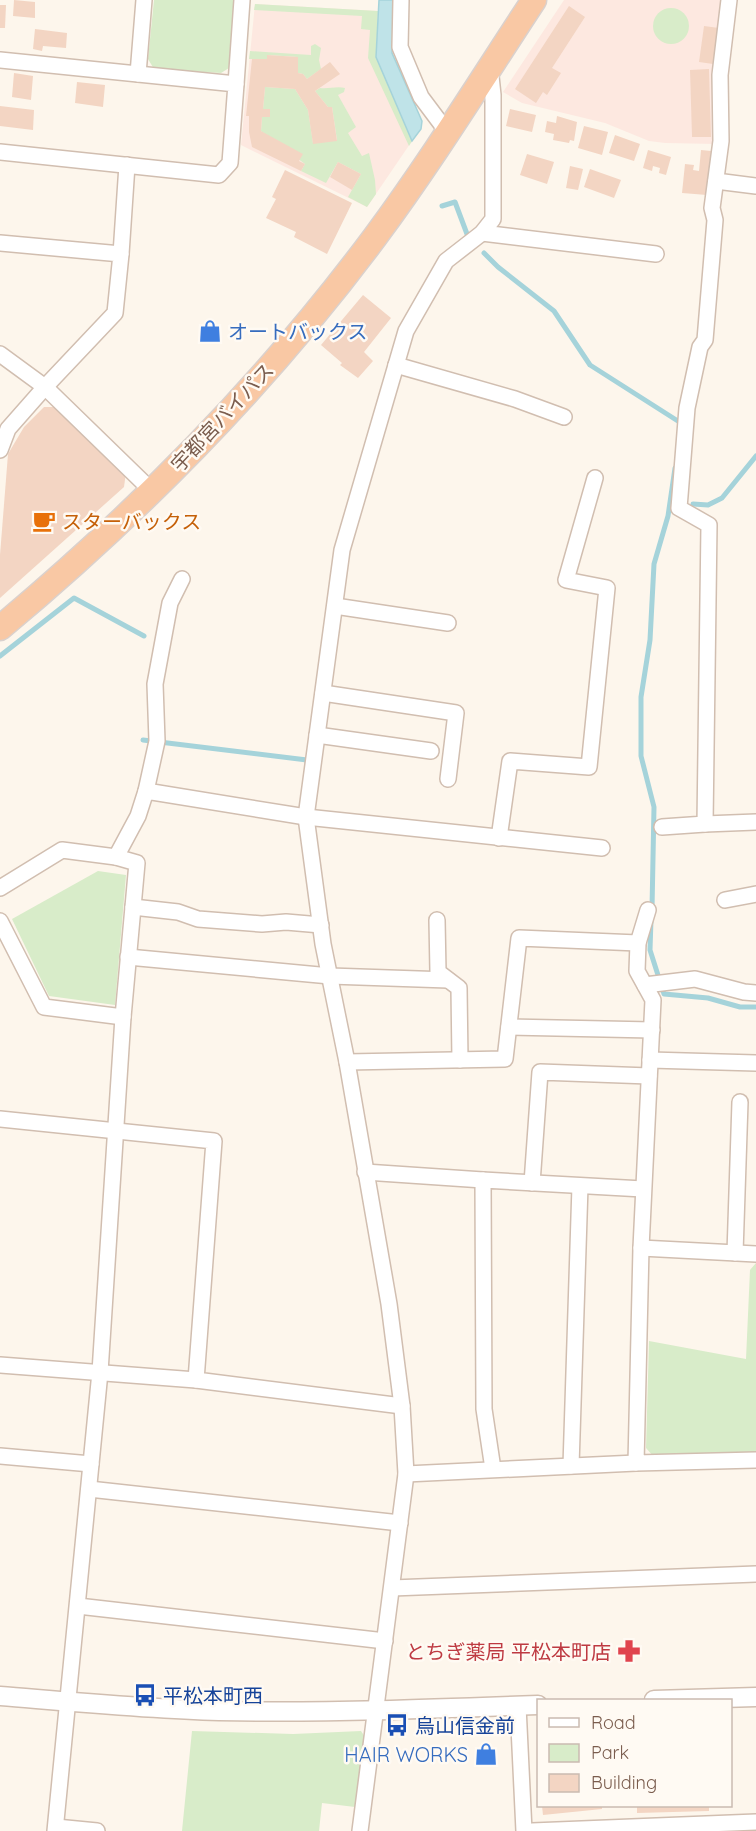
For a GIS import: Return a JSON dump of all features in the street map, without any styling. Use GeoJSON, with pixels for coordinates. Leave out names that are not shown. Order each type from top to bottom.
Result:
{"type":"FeatureCollection","features":[{"type":"Feature","properties":{"kind":"highway","name":"宇都宮バイパス"},"geometry":{"type":"LineString","coordinates":[[0,628],[108,534],[152,491],[251,388],[300,331],[374,238],[448,133],[534,0]]}},
{"type":"Feature","properties":{"kind":"street"},"geometry":{"type":"LineString","coordinates":[[138,74],[144,0]]}},
{"type":"Feature","properties":{"kind":"street"},"geometry":{"type":"LineString","coordinates":[[0,152],[219,175],[230,164],[242,0]]}},
{"type":"Feature","properties":{"kind":"street"},"geometry":{"type":"LineString","coordinates":[[401,0],[400,47],[421,97],[448,133]]}},
{"type":"Feature","properties":{"kind":"street"},"geometry":{"type":"LineString","coordinates":[[705,824],[709,525],[679,508],[687,408],[700,347],[705,340],[715,220],[712,208],[721,141],[720,75],[729,0]]}},
{"type":"Feature","properties":{"kind":"street"},"geometry":{"type":"LineString","coordinates":[[0,60],[236,84]]}},
{"type":"Feature","properties":{"kind":"street"},"geometry":{"type":"LineString","coordinates":[[360,1831],[406,1474],[402,1406],[389,1304],[321,925],[306,818],[342,550],[406,331],[446,261],[482,233],[493,219],[493,95],[490,67]]}},
{"type":"Feature","properties":{"kind":"street"},"geometry":{"type":"LineString","coordinates":[[0,450],[8,429],[115,314],[127,165]]}},
{"type":"Feature","properties":{"kind":"street"},"geometry":{"type":"LineString","coordinates":[[716,181],[756,186]]}},
{"type":"Feature","properties":{"kind":"street"},"geometry":{"type":"LineString","coordinates":[[482,233],[656,254]]}},
{"type":"Feature","properties":{"kind":"street"},"geometry":{"type":"LineString","coordinates":[[0,243],[121,254]]}},
{"type":"Feature","properties":{"kind":"street"},"geometry":{"type":"LineString","coordinates":[[0,354],[45,387],[152,491]]}},
{"type":"Feature","properties":{"kind":"street"},"geometry":{"type":"LineString","coordinates":[[396,364],[515,399],[564,417]]}},
{"type":"Feature","properties":{"kind":"street"},"geometry":{"type":"LineString","coordinates":[[499,838],[510,761],[589,767],[607,588],[566,580],[595,478]]}},
{"type":"Feature","properties":{"kind":"street"},"geometry":{"type":"LineString","coordinates":[[116,857],[138,816],[146,791],[157,741],[154,684],[170,603],[182,579]]}},
{"type":"Feature","properties":{"kind":"street"},"geometry":{"type":"LineString","coordinates":[[335,606],[448,624]]}},
{"type":"Feature","properties":{"kind":"street"},"geometry":{"type":"LineString","coordinates":[[323,693],[456,713],[448,779]]}},
{"type":"Feature","properties":{"kind":"street"},"geometry":{"type":"LineString","coordinates":[[317,735],[431,752]]}},
{"type":"Feature","properties":{"kind":"street"},"geometry":{"type":"LineString","coordinates":[[146,791],[306,818],[603,848]]}},
{"type":"Feature","properties":{"kind":"street"},"geometry":{"type":"LineString","coordinates":[[662,827],[756,822]]}},
{"type":"Feature","properties":{"kind":"street"},"geometry":{"type":"LineString","coordinates":[[0,888],[62,850],[116,857],[137,863],[123,1017],[100,1372],[56,1829],[97,1831]]}},
{"type":"Feature","properties":{"kind":"street"},"geometry":{"type":"LineString","coordinates":[[725,900],[756,894]]}},
{"type":"Feature","properties":{"kind":"street"},"geometry":{"type":"LineString","coordinates":[[133,907],[178,912],[198,919],[262,924],[286,922],[321,925]]}},
{"type":"Feature","properties":{"kind":"street"},"geometry":{"type":"LineString","coordinates":[[636,1463],[641,1248],[653,1000],[637,971],[638,943],[648,910]]}},
{"type":"Feature","properties":{"kind":"street"},"geometry":{"type":"LineString","coordinates":[[436,920],[438,972],[459,988],[460,1060]]}},
{"type":"Feature","properties":{"kind":"street"},"geometry":{"type":"LineString","coordinates":[[0,921],[44,1007],[123,1017]]}},
{"type":"Feature","properties":{"kind":"street"},"geometry":{"type":"LineString","coordinates":[[347,1062],[505,1059],[519,938],[638,943]]}},
{"type":"Feature","properties":{"kind":"street"},"geometry":{"type":"LineString","coordinates":[[128,957],[330,976],[448,980]]}},
{"type":"Feature","properties":{"kind":"street"},"geometry":{"type":"LineString","coordinates":[[645,985],[695,979],[744,993],[756,993]]}},
{"type":"Feature","properties":{"kind":"street"},"geometry":{"type":"LineString","coordinates":[[509,1027],[652,1030]]}},
{"type":"Feature","properties":{"kind":"street"},"geometry":{"type":"LineString","coordinates":[[650,1060],[756,1063]]}},
{"type":"Feature","properties":{"kind":"street"},"geometry":{"type":"LineString","coordinates":[[532,1183],[540,1072],[649,1076]]}},
{"type":"Feature","properties":{"kind":"street"},"geometry":{"type":"LineString","coordinates":[[735,1253],[740,1102]]}},
{"type":"Feature","properties":{"kind":"street"},"geometry":{"type":"LineString","coordinates":[[0,1119],[214,1141],[196,1380]]}},
{"type":"Feature","properties":{"kind":"street"},"geometry":{"type":"LineString","coordinates":[[365,1172],[644,1189]]}},
{"type":"Feature","properties":{"kind":"street"},"geometry":{"type":"LineString","coordinates":[[483,1180],[484,1409],[493,1469]]}},
{"type":"Feature","properties":{"kind":"street"},"geometry":{"type":"LineString","coordinates":[[571,1466],[580,1186]]}},
{"type":"Feature","properties":{"kind":"street"},"geometry":{"type":"LineString","coordinates":[[641,1248],[756,1254]]}},
{"type":"Feature","properties":{"kind":"street"},"geometry":{"type":"LineString","coordinates":[[0,1365],[196,1380],[402,1406]]}},
{"type":"Feature","properties":{"kind":"street"},"geometry":{"type":"LineString","coordinates":[[0,1456],[91,1464]]}},
{"type":"Feature","properties":{"kind":"street"},"geometry":{"type":"LineString","coordinates":[[406,1474],[756,1460]]}},
{"type":"Feature","properties":{"kind":"street"},"geometry":{"type":"LineString","coordinates":[[89,1490],[400,1523]]}},
{"type":"Feature","properties":{"kind":"street"},"geometry":{"type":"LineString","coordinates":[[392,1588],[756,1574]]}},
{"type":"Feature","properties":{"kind":"street"},"geometry":{"type":"LineString","coordinates":[[78,1606],[385,1641]]}},
{"type":"Feature","properties":{"kind":"street"},"geometry":{"type":"LineString","coordinates":[[0,1696],[216,1711],[375,1711],[537,1705]]}},
{"type":"Feature","properties":{"kind":"street"},"geometry":{"type":"LineString","coordinates":[[705,1699],[756,1697]]}},
{"type":"Feature","properties":{"kind":"street"},"geometry":{"type":"LineString","coordinates":[[518,1706],[524,1831]]}},
{"type":"Feature","properties":{"kind":"street"},"geometry":{"type":"LineString","coordinates":[[532,1831],[724,1827],[756,1822]]}},
{"type":"Feature","properties":{"kind":"shaded area"},"geometry":{"type":"Polygon","coordinates":[[[564,0],[723,0],[716,144],[649,141],[605,123],[522,103],[503,92],[564,0]]]}},
{"type":"Feature","properties":{"kind":"shaded area"},"geometry":{"type":"Polygon","coordinates":[[[255,4],[378,11],[376,57],[412,141],[367,207],[241,145],[255,4]]]}},
{"type":"Feature","properties":{"kind":"green space"},"geometry":{"type":"Polygon","coordinates":[[[154,0],[235,0],[229,68],[221,73],[154,69],[148,59],[154,0]]]}},
{"type":"Feature","properties":{"kind":"green space"},"geometry":{"type":"Polygon","coordinates":[[[255,4],[378,11],[376,57],[412,141],[409,146],[368,58],[370,30],[361,29],[362,16],[254,10],[255,4]]]}},
{"type":"Feature","properties":{"kind":"green space"},"geometry":{"type":"Polygon","coordinates":[[[671,8],[683,14],[689,26],[683,38],[671,44],[659,38],[653,26],[659,14],[671,8]]]}},
{"type":"Feature","properties":{"kind":"green space"},"geometry":{"type":"Polygon","coordinates":[[[315,44],[321,48],[319,60],[321,69],[307,79],[303,74],[298,73],[298,57],[268,55],[267,59],[249,59],[250,51],[311,55],[311,46],[315,44]]]}},
{"type":"Feature","properties":{"kind":"green space"},"geometry":{"type":"Polygon","coordinates":[[[265,87],[295,89],[308,110],[313,143],[337,140],[332,107],[328,107],[315,91],[320,88],[345,88],[344,92],[338,95],[356,127],[348,133],[362,156],[369,153],[375,180],[376,194],[367,207],[348,197],[361,174],[338,162],[326,183],[301,171],[305,164],[261,131],[262,117],[270,116],[270,109],[263,109],[265,87]]]}},
{"type":"Feature","properties":{"kind":"green space"},"geometry":{"type":"Polygon","coordinates":[[[98,871],[126,875],[115,1005],[49,996],[12,919],[98,871]]]}},
{"type":"Feature","properties":{"kind":"green space"},"geometry":{"type":"Polygon","coordinates":[[[756,1263],[756,1453],[654,1457],[646,1448],[649,1341],[746,1359],[750,1270],[756,1263]]]}},
{"type":"Feature","properties":{"kind":"green space"},"geometry":{"type":"Polygon","coordinates":[[[192,1731],[293,1734],[361,1731],[367,1740],[355,1807],[322,1803],[319,1831],[182,1831],[192,1731]]]}},
{"type":"Feature","properties":{"kind":"water"},"geometry":{"type":"Polygon","coordinates":[[[379,0],[395,0],[392,53],[422,121],[421,129],[412,141],[376,57],[379,0]]]}},
{"type":"Feature","properties":{"kind":"building"},"geometry":{"type":"Polygon","coordinates":[[[14,0],[35,2],[35,18],[13,16],[14,0]]]}},
{"type":"Feature","properties":{"kind":"building"},"geometry":{"type":"Polygon","coordinates":[[[0,5],[6,5],[5,28],[0,28],[0,5]]]}},
{"type":"Feature","properties":{"kind":"building"},"geometry":{"type":"Polygon","coordinates":[[[569,6],[585,17],[552,68],[561,73],[547,95],[543,92],[536,103],[515,89],[569,6]]]}},
{"type":"Feature","properties":{"kind":"building"},"geometry":{"type":"Polygon","coordinates":[[[704,26],[719,28],[713,64],[699,62],[704,26]]]}},
{"type":"Feature","properties":{"kind":"building"},"geometry":{"type":"Polygon","coordinates":[[[35,29],[67,33],[66,48],[43,46],[42,51],[33,49],[35,29]]]}},
{"type":"Feature","properties":{"kind":"building"},"geometry":{"type":"Polygon","coordinates":[[[267,55],[298,57],[298,73],[303,74],[307,79],[330,62],[340,74],[315,91],[328,107],[332,107],[337,141],[313,144],[308,110],[295,89],[265,87],[263,109],[270,109],[270,117],[262,117],[261,131],[303,154],[299,161],[305,164],[301,171],[252,147],[249,116],[246,116],[252,59],[267,59],[267,55]]]}},
{"type":"Feature","properties":{"kind":"building"},"geometry":{"type":"Polygon","coordinates":[[[709,69],[711,137],[692,137],[690,70],[709,69]]]}},
{"type":"Feature","properties":{"kind":"building"},"geometry":{"type":"Polygon","coordinates":[[[14,73],[33,76],[31,100],[12,97],[14,73]]]}},
{"type":"Feature","properties":{"kind":"building"},"geometry":{"type":"Polygon","coordinates":[[[77,82],[105,85],[103,107],[75,103],[77,82]]]}},
{"type":"Feature","properties":{"kind":"building"},"geometry":{"type":"Polygon","coordinates":[[[0,106],[34,110],[33,130],[0,126],[0,106]]]}},
{"type":"Feature","properties":{"kind":"building"},"geometry":{"type":"Polygon","coordinates":[[[510,109],[536,115],[532,132],[506,126],[510,109]]]}},
{"type":"Feature","properties":{"kind":"building"},"geometry":{"type":"Polygon","coordinates":[[[557,116],[577,122],[574,141],[570,140],[569,143],[553,140],[554,134],[545,132],[547,121],[556,123],[557,116]]]}},
{"type":"Feature","properties":{"kind":"building"},"geometry":{"type":"Polygon","coordinates":[[[584,126],[608,132],[602,155],[578,148],[584,126]]]}},
{"type":"Feature","properties":{"kind":"building"},"geometry":{"type":"Polygon","coordinates":[[[615,135],[640,144],[634,161],[609,153],[615,135]]]}},
{"type":"Feature","properties":{"kind":"building"},"geometry":{"type":"Polygon","coordinates":[[[648,150],[671,157],[666,175],[659,173],[660,168],[653,166],[652,171],[643,168],[648,150]]]}},
{"type":"Feature","properties":{"kind":"building"},"geometry":{"type":"Polygon","coordinates":[[[701,150],[711,151],[707,195],[682,193],[685,164],[694,165],[693,170],[699,171],[701,150]]]}},
{"type":"Feature","properties":{"kind":"building"},"geometry":{"type":"Polygon","coordinates":[[[527,154],[554,162],[547,184],[520,175],[527,154]]]}},
{"type":"Feature","properties":{"kind":"building"},"geometry":{"type":"Polygon","coordinates":[[[338,162],[361,174],[352,190],[330,177],[338,162]]]}},
{"type":"Feature","properties":{"kind":"building"},"geometry":{"type":"Polygon","coordinates":[[[570,166],[583,169],[578,190],[566,188],[570,166]]]}},
{"type":"Feature","properties":{"kind":"building"},"geometry":{"type":"Polygon","coordinates":[[[590,169],[621,180],[614,198],[584,187],[590,169]]]}},
{"type":"Feature","properties":{"kind":"building"},"geometry":{"type":"Polygon","coordinates":[[[285,170],[352,203],[327,254],[294,237],[296,232],[266,218],[276,199],[272,197],[285,170]]]}},
{"type":"Feature","properties":{"kind":"building"},"geometry":{"type":"Polygon","coordinates":[[[363,295],[391,318],[364,352],[373,361],[358,378],[340,365],[342,363],[321,345],[363,295]]]}},
{"type":"Feature","properties":{"kind":"building","name":"スターバックス"},"geometry":{"type":"Polygon","coordinates":[[[44,407],[56,407],[126,472],[124,487],[0,598],[0,555],[8,454],[24,427],[44,407]]]}},
{"type":"Feature","properties":{"kind":"building"},"geometry":{"type":"Polygon","coordinates":[[[542,1807],[602,1807],[602,1809],[543,1815],[542,1807]]]}},
{"type":"Feature","properties":{"kind":"building"},"geometry":{"type":"Polygon","coordinates":[[[637,1807],[709,1807],[709,1811],[637,1813],[637,1807]]]}},
{"type":"Feature","properties":{"kind":"waterway"},"geometry":{"type":"LineString","coordinates":[[442,206],[455,202],[467,234]]}},
{"type":"Feature","properties":{"kind":"waterway"},"geometry":{"type":"LineString","coordinates":[[484,253],[498,267],[554,311],[590,365],[681,423]]}},
{"type":"Feature","properties":{"kind":"waterway"},"geometry":{"type":"LineString","coordinates":[[693,504],[708,505],[722,498],[756,456]]}},
{"type":"Feature","properties":{"kind":"waterway"},"geometry":{"type":"LineString","coordinates":[[652,909],[654,807],[641,756],[641,697],[650,640],[654,564],[668,516],[675,468]]}},
{"type":"Feature","properties":{"kind":"waterway"},"geometry":{"type":"LineString","coordinates":[[0,656],[74,598],[144,636]]}},
{"type":"Feature","properties":{"kind":"waterway"},"geometry":{"type":"LineString","coordinates":[[143,740],[307,760],[307,764]]}},
{"type":"Feature","properties":{"kind":"waterway"},"geometry":{"type":"LineString","coordinates":[[651,919],[650,950],[664,994],[708,998],[740,1007],[756,1007]]}},
{"type":"Feature","properties":{"kind":"place","name":"オートバックス"},"geometry":{"type":"Point","coordinates":[210,331]}},
{"type":"Feature","properties":{"kind":"place","name":"スターバックス"},"geometry":{"type":"Point","coordinates":[44,521]}},
{"type":"Feature","properties":{"kind":"place","name":"とちぎ薬局 平松本町店"},"geometry":{"type":"Point","coordinates":[629,1651]}},
{"type":"Feature","properties":{"kind":"place","name":"平松本町西"},"geometry":{"type":"Point","coordinates":[145,1695]}},
{"type":"Feature","properties":{"kind":"place","name":"烏山信金前"},"geometry":{"type":"Point","coordinates":[397,1725]}},
{"type":"Feature","properties":{"kind":"place","name":"HAIR WORKS"},"geometry":{"type":"Point","coordinates":[486,1754]}}]}
